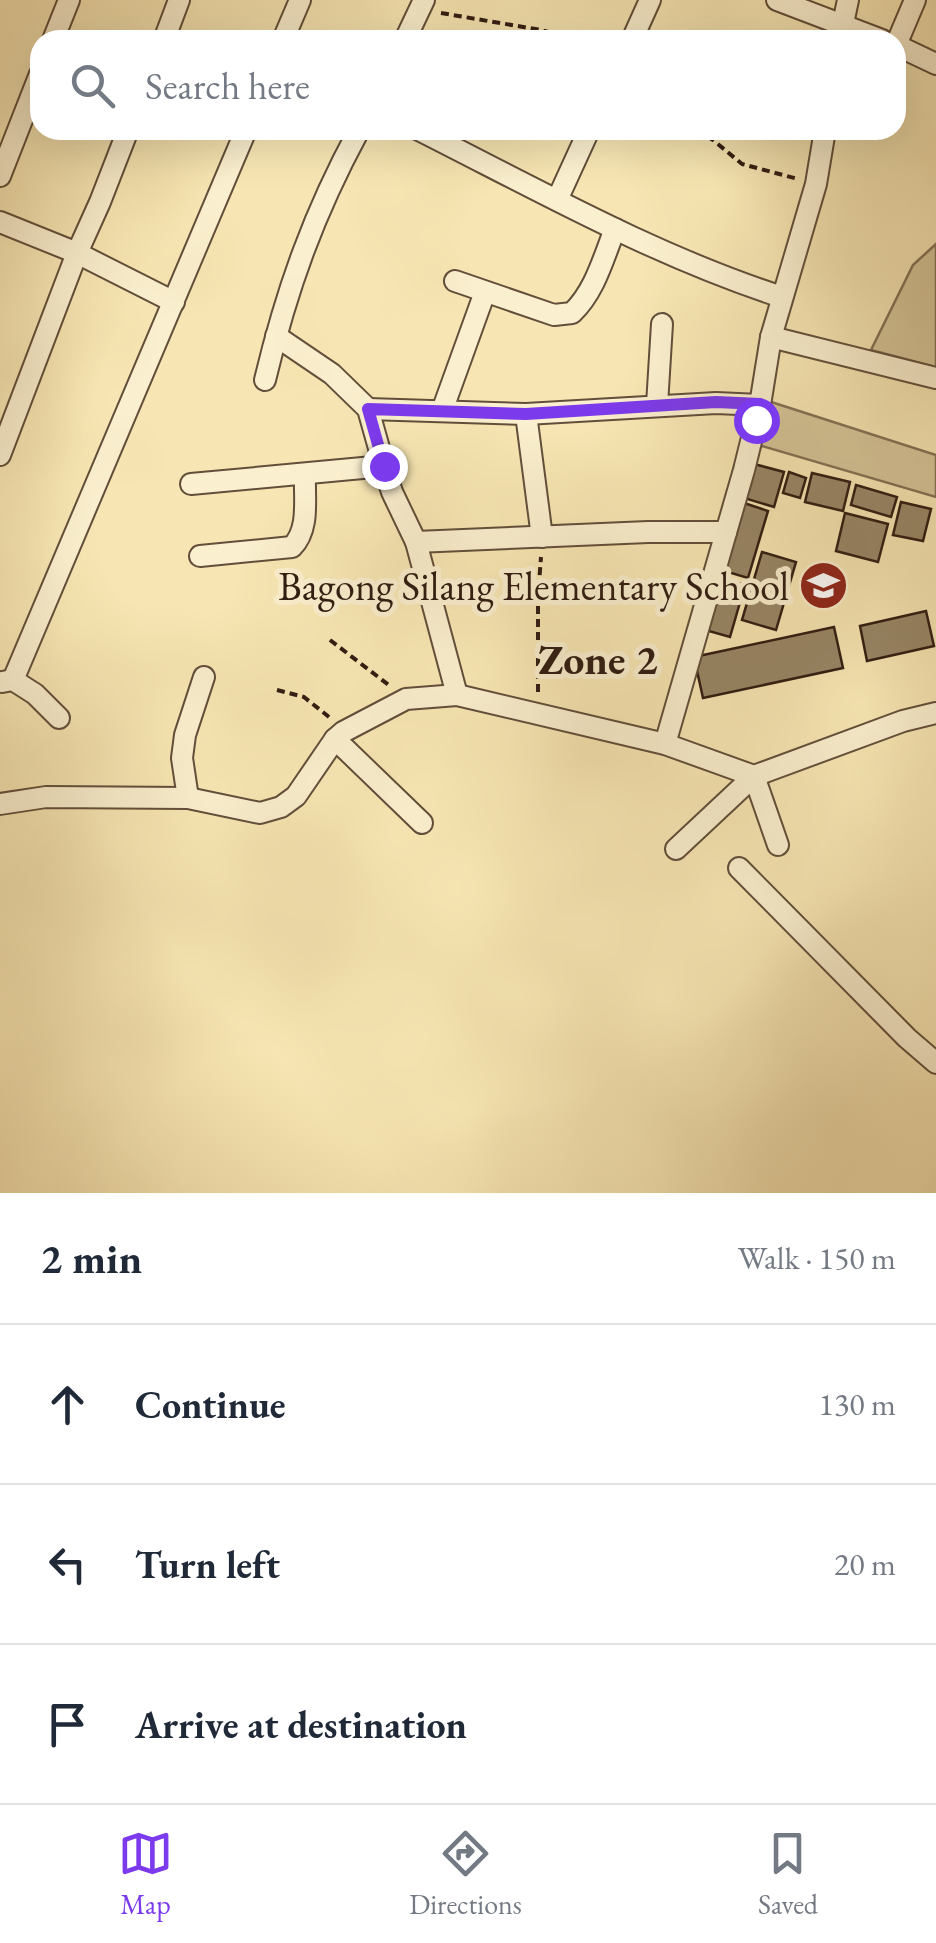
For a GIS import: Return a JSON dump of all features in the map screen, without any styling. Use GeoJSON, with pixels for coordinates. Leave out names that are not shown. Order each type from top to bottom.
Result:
{"type":"FeatureCollection","features":[{"type":"Feature","properties":{"kind":"street"},"geometry":{"type":"LineString","coordinates":[[57,30],[69,0]]}},
{"type":"Feature","properties":{"kind":"street"},"geometry":{"type":"LineString","coordinates":[[168,30],[179,0]]}},
{"type":"Feature","properties":{"kind":"street"},"geometry":{"type":"LineString","coordinates":[[287,30],[300,0]]}},
{"type":"Feature","properties":{"kind":"street"},"geometry":{"type":"LineString","coordinates":[[636,30],[650,0]]}},
{"type":"Feature","properties":{"kind":"street"},"geometry":{"type":"LineString","coordinates":[[776,0],[835,30]]}},
{"type":"Feature","properties":{"kind":"street"},"geometry":{"type":"LineString","coordinates":[[842,30],[848,0]]}},
{"type":"Feature","properties":{"kind":"street"},"geometry":{"type":"LineString","coordinates":[[902,30],[915,0]]}},
{"type":"Feature","properties":{"kind":"street"},"geometry":{"type":"LineString","coordinates":[[410,30],[422,4]]}},
{"type":"Feature","properties":{"kind":"street"},"geometry":{"type":"LineString","coordinates":[[906,50],[936,64]]}},
{"type":"Feature","properties":{"kind":"street"},"geometry":{"type":"LineString","coordinates":[[0,176],[30,100]]}},
{"type":"Feature","properties":{"kind":"street"},"geometry":{"type":"LineString","coordinates":[[0,455],[124,140]]}},
{"type":"Feature","properties":{"kind":"street"},"geometry":{"type":"LineString","coordinates":[[59,718],[35,694],[7,681],[242,140]]}},
{"type":"Feature","properties":{"kind":"street"},"geometry":{"type":"LineString","coordinates":[[265,380],[310,228],[354,140]]}},
{"type":"Feature","properties":{"kind":"street"},"geometry":{"type":"LineString","coordinates":[[440,140],[614,229],[735,282],[782,297]]}},
{"type":"Feature","properties":{"kind":"street"},"geometry":{"type":"LineString","coordinates":[[557,200],[584,140]]}},
{"type":"Feature","properties":{"kind":"street"},"geometry":{"type":"LineString","coordinates":[[665,744],[760,404],[772,336],[816,184],[823,140]]}},
{"type":"Feature","properties":{"kind":"street"},"geometry":{"type":"LineString","coordinates":[[0,222],[77,253],[174,302]]}},
{"type":"Feature","properties":{"kind":"street"},"geometry":{"type":"LineString","coordinates":[[455,282],[554,314],[572,314],[584,302],[595,280],[614,229]]}},
{"type":"Feature","properties":{"kind":"street"},"geometry":{"type":"LineString","coordinates":[[442,411],[485,292]]}},
{"type":"Feature","properties":{"kind":"street"},"geometry":{"type":"LineString","coordinates":[[657,405],[662,324]]}},
{"type":"Feature","properties":{"kind":"street"},"geometry":{"type":"LineString","coordinates":[[276,336],[332,374],[368,409],[384,466],[416,542],[458,695]]}},
{"type":"Feature","properties":{"kind":"street"},"geometry":{"type":"LineString","coordinates":[[772,336],[936,378]]}},
{"type":"Feature","properties":{"kind":"street"},"geometry":{"type":"LineString","coordinates":[[368,409],[526,414],[716,402],[760,404]]}},
{"type":"Feature","properties":{"kind":"street"},"geometry":{"type":"LineString","coordinates":[[526,414],[542,537]]}},
{"type":"Feature","properties":{"kind":"street"},"geometry":{"type":"LineString","coordinates":[[191,484],[384,466]]}},
{"type":"Feature","properties":{"kind":"street"},"geometry":{"type":"LineString","coordinates":[[200,556],[292,547],[304,528],[305,474]]}},
{"type":"Feature","properties":{"kind":"street"},"geometry":{"type":"LineString","coordinates":[[416,542],[726,532]]}},
{"type":"Feature","properties":{"kind":"street"},"geometry":{"type":"LineString","coordinates":[[188,798],[182,758],[204,677]]}},
{"type":"Feature","properties":{"kind":"street"},"geometry":{"type":"LineString","coordinates":[[0,804],[46,797],[188,798],[260,813],[281,807],[296,796],[339,736],[406,699],[458,695],[665,744],[754,776]]}},
{"type":"Feature","properties":{"kind":"street"},"geometry":{"type":"LineString","coordinates":[[676,849],[754,776],[903,721],[936,713]]}},
{"type":"Feature","properties":{"kind":"street"},"geometry":{"type":"LineString","coordinates":[[339,736],[422,824]]}},
{"type":"Feature","properties":{"kind":"street"},"geometry":{"type":"LineString","coordinates":[[754,776],[778,845]]}},
{"type":"Feature","properties":{"kind":"street"},"geometry":{"type":"LineString","coordinates":[[739,868],[906,1038],[936,1063]]}},
{"type":"Feature","properties":{"kind":"path"},"geometry":{"type":"LineString","coordinates":[[422,4],[541,30]]}},
{"type":"Feature","properties":{"kind":"path"},"geometry":{"type":"LineString","coordinates":[[713,140],[742,164],[816,184]]}},
{"type":"Feature","properties":{"kind":"path"},"geometry":{"type":"LineString","coordinates":[[536,714],[542,537]]}},
{"type":"Feature","properties":{"kind":"path"},"geometry":{"type":"LineString","coordinates":[[330,640],[406,699]]}},
{"type":"Feature","properties":{"kind":"path"},"geometry":{"type":"LineString","coordinates":[[276,690],[304,698],[320,708],[339,736]]}},
{"type":"Feature","properties":{"kind":"shaded area"},"geometry":{"type":"Polygon","coordinates":[[[936,244],[936,367],[871,350],[913,265],[936,244]]]}},
{"type":"Feature","properties":{"kind":"shaded area"},"geometry":{"type":"Polygon","coordinates":[[[765,400],[936,455],[936,497],[755,444],[765,400]]]}},
{"type":"Feature","properties":{"kind":"building"},"geometry":{"type":"Polygon","coordinates":[[[754,464],[784,472],[774,507],[744,498],[754,464]]]}},
{"type":"Feature","properties":{"kind":"building"},"geometry":{"type":"Polygon","coordinates":[[[789,472],[806,478],[800,498],[783,493],[789,472]]]}},
{"type":"Feature","properties":{"kind":"building"},"geometry":{"type":"Polygon","coordinates":[[[812,473],[850,482],[843,511],[805,502],[812,473]]]}},
{"type":"Feature","properties":{"kind":"building"},"geometry":{"type":"Polygon","coordinates":[[[856,485],[897,497],[891,517],[851,505],[856,485]]]}},
{"type":"Feature","properties":{"kind":"building"},"geometry":{"type":"Polygon","coordinates":[[[741,502],[768,511],[748,578],[721,570],[741,502]]]}},
{"type":"Feature","properties":{"kind":"building"},"geometry":{"type":"Polygon","coordinates":[[[901,502],[931,509],[923,541],[893,535],[901,502]]]}},
{"type":"Feature","properties":{"kind":"building"},"geometry":{"type":"Polygon","coordinates":[[[845,513],[888,524],[878,562],[836,551],[845,513]]]}},
{"type":"Feature","properties":{"kind":"building"},"geometry":{"type":"Polygon","coordinates":[[[762,552],[796,562],[776,630],[742,620],[762,552]]]}},
{"type":"Feature","properties":{"kind":"building"},"geometry":{"type":"Polygon","coordinates":[[[719,578],[745,585],[730,637],[705,630],[719,578]]]}},
{"type":"Feature","properties":{"kind":"building"},"geometry":{"type":"Polygon","coordinates":[[[926,611],[934,646],[867,661],[860,626],[926,611]]]}},
{"type":"Feature","properties":{"kind":"building"},"geometry":{"type":"Polygon","coordinates":[[[834,627],[843,668],[703,698],[694,657],[834,627]]]}},
{"type":"Feature","properties":{"kind":"place","name":"Bagong Silang Elementary School"},"geometry":{"type":"Point","coordinates":[824,586]}},
{"type":"Feature","properties":{"kind":"district","name":"Zone 2"},"geometry":{"type":"Point","coordinates":[598,659]}},
{"type":"Feature","properties":{"kind":"route"},"geometry":{"type":"LineString","coordinates":[[384,466],[368,409],[526,414],[716,402],[760,404],[756,420]]}}]}
